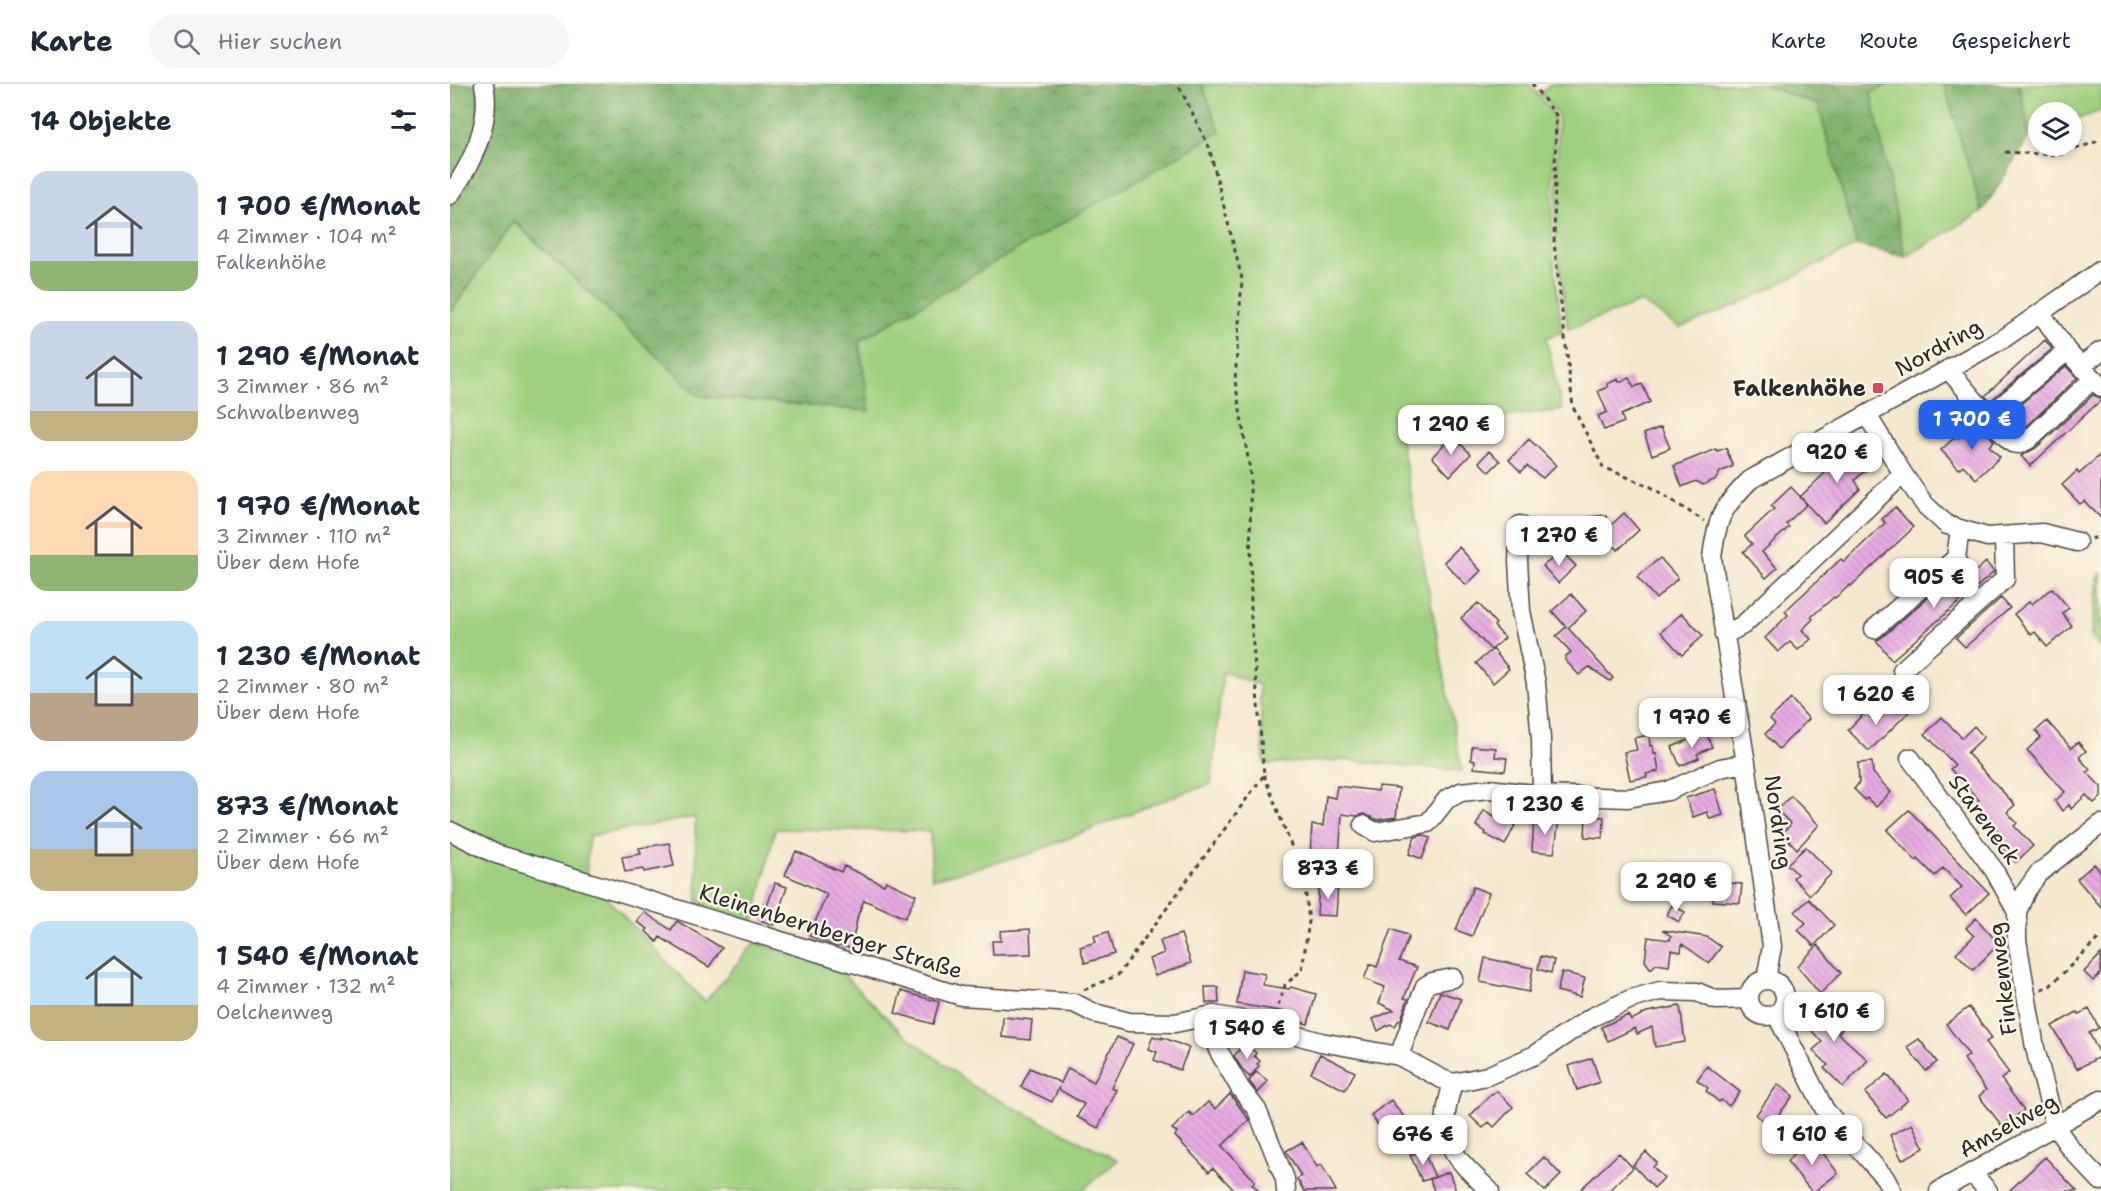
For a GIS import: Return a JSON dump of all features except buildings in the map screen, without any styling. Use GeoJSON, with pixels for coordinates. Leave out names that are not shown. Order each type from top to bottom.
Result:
{"type":"FeatureCollection","features":[{"type":"Feature","properties":{"kind":"street"},"geometry":{"type":"LineString","coordinates":[[450,195],[480,138],[487,98],[484,84]]}},
{"type":"Feature","properties":{"kind":"street","name":"Nordring"},"geometry":{"type":"LineString","coordinates":[[1766,980],[1772,946],[1746,763],[1712,558],[1716,528],[1728,502],[1750,480],[2006,337],[2101,270]]}},
{"type":"Feature","properties":{"kind":"street"},"geometry":{"type":"LineString","coordinates":[[2041,313],[2067,351],[2092,378]]}},
{"type":"Feature","properties":{"kind":"street"},"geometry":{"type":"LineString","coordinates":[[1988,417],[2067,351]]}},
{"type":"Feature","properties":{"kind":"street"},"geometry":{"type":"LineString","coordinates":[[1948,369],[1988,417],[2012,442],[2020,444],[2028,440],[2092,378],[2101,351]]}},
{"type":"Feature","properties":{"kind":"street"},"geometry":{"type":"LineString","coordinates":[[1867,415],[1925,505],[1947,525],[1987,537],[2042,533],[2077,542]]}},
{"type":"Feature","properties":{"kind":"street"},"geometry":{"type":"LineString","coordinates":[[1724,635],[1743,625],[1903,474]]}},
{"type":"Feature","properties":{"kind":"street"},"geometry":{"type":"LineString","coordinates":[[1520,525],[1518,561],[1521,611],[1536,683],[1541,739],[1542,795]]}},
{"type":"Feature","properties":{"kind":"street"},"geometry":{"type":"LineString","coordinates":[[1874,629],[1956,558],[1960,529]]}},
{"type":"Feature","properties":{"kind":"street"},"geometry":{"type":"LineString","coordinates":[[1902,670],[2005,579],[2004,536]]}},
{"type":"Feature","properties":{"kind":"street","name":"Stareneck"},"geometry":{"type":"LineString","coordinates":[[1910,758],[1994,870],[2017,912]]}},
{"type":"Feature","properties":{"kind":"street"},"geometry":{"type":"LineString","coordinates":[[1363,825],[1375,831],[1428,823],[1447,799],[1461,792],[1488,789],[1542,795],[1628,798],[1668,791],[1720,768],[1746,763]]}},
{"type":"Feature","properties":{"kind":"street","name":"Finkenweg"},"geometry":{"type":"LineString","coordinates":[[2055,1126],[2035,1048],[2017,940],[2017,912],[2026,891],[2038,874],[2101,824]]}},
{"type":"Feature","properties":{"kind":"street","name":"Kleinenbernberger Straße"},"geometry":{"type":"LineString","coordinates":[[450,831],[496,854],[961,996],[1074,1003],[1094,1013],[1129,1022],[1174,1023],[1213,1015],[1321,1042],[1399,1056],[1453,1083]]}},
{"type":"Feature","properties":{"kind":"street"},"geometry":{"type":"LineString","coordinates":[[1399,1056],[1425,986],[1432,982],[1453,978]]}},
{"type":"Feature","properties":{"kind":"street"},"geometry":{"type":"LineString","coordinates":[[1766,980],[1777,983],[1785,993],[1784,1005],[1776,1014],[1767,1017],[1758,1015],[1751,1008],[1749,999],[1753,986],[1766,980]]}},
{"type":"Feature","properties":{"kind":"street"},"geometry":{"type":"LineString","coordinates":[[1490,1191],[1452,1151],[1447,1138],[1448,1100],[1453,1083],[1487,1076],[1535,1055],[1592,1017],[1631,999],[1660,991],[1696,992],[1716,1000],[1749,999]]}},
{"type":"Feature","properties":{"kind":"street"},"geometry":{"type":"LineString","coordinates":[[1776,1014],[1825,1110],[1885,1178],[1892,1191]]}},
{"type":"Feature","properties":{"kind":"street"},"geometry":{"type":"LineString","coordinates":[[1213,1015],[1212,1033],[1218,1050],[1240,1088],[1257,1110],[1285,1179],[1286,1191]]}},
{"type":"Feature","properties":{"kind":"street","name":"Amselweg"},"geometry":{"type":"LineString","coordinates":[[1939,1191],[2101,1100]]}},
{"type":"Feature","properties":{"kind":"street"},"geometry":{"type":"LineString","coordinates":[[2055,1126],[2070,1148],[2101,1181]]}},
{"type":"Feature","properties":{"kind":"street"},"geometry":{"type":"LineString","coordinates":[[1972,1173],[1988,1191]]}},
{"type":"Feature","properties":{"kind":"path"},"geometry":{"type":"LineString","coordinates":[[1178,84],[1209,147],[1242,279],[1235,381],[1250,470],[1251,621],[1264,775],[1304,879],[1309,921],[1302,970],[1285,985],[1271,1028]]}},
{"type":"Feature","properties":{"kind":"path"},"geometry":{"type":"LineString","coordinates":[[1532,84],[1556,116],[1554,242],[1574,406],[1603,467],[1651,487],[1716,528]]}},
{"type":"Feature","properties":{"kind":"path"},"geometry":{"type":"LineString","coordinates":[[2005,152],[2058,155],[2101,140]]}},
{"type":"Feature","properties":{"kind":"path"},"geometry":{"type":"LineString","coordinates":[[1074,1003],[1082,991],[1118,975],[1264,775]]}},
{"type":"Feature","properties":{"kind":"path"},"geometry":{"type":"LineString","coordinates":[[2026,995],[2050,986],[2101,936]]}},
{"type":"Feature","properties":{"kind":"green space"},"geometry":{"type":"Polygon","coordinates":[[[450,84],[1202,84],[1220,132],[859,341],[870,411],[699,396],[514,221],[450,313],[450,84]]]}},
{"type":"Feature","properties":{"kind":"green space"},"geometry":{"type":"Polygon","coordinates":[[[1202,84],[1530,84],[1554,115],[1552,242],[1562,332],[1546,338],[1562,410],[1399,429],[1462,771],[1345,760],[1264,764],[1259,685],[1223,672],[1211,784],[1172,797],[1026,855],[932,879],[930,831],[775,829],[753,926],[698,911],[695,817],[589,836],[586,877],[498,849],[450,825],[450,313],[513,221],[699,396],[869,411],[858,341],[1220,132],[1202,84]]]}},
{"type":"Feature","properties":{"kind":"green space"},"geometry":{"type":"Polygon","coordinates":[[[1551,84],[1761,84],[1818,105],[1857,245],[1739,304],[1680,328],[1641,302],[1568,329],[1556,241],[1558,114],[1541,93],[1551,84]]]}},
{"type":"Feature","properties":{"kind":"green space"},"geometry":{"type":"Polygon","coordinates":[[[1762,84],[1889,84],[1871,93],[1905,257],[1857,245],[1818,105],[1762,84]]]}},
{"type":"Feature","properties":{"kind":"green space"},"geometry":{"type":"Polygon","coordinates":[[[1889,84],[1944,84],[1982,212],[1905,257],[1871,93],[1889,84]]]}},
{"type":"Feature","properties":{"kind":"green space"},"geometry":{"type":"Polygon","coordinates":[[[1944,84],[2019,84],[2028,126],[2028,138],[1982,212],[1944,84]]]}},
{"type":"Feature","properties":{"kind":"green space"},"geometry":{"type":"Polygon","coordinates":[[[2019,84],[2101,84],[2101,111],[2082,118],[2082,102],[2028,102],[2028,126],[2019,84]]]}},
{"type":"Feature","properties":{"kind":"green space"},"geometry":{"type":"Polygon","coordinates":[[[2101,573],[2101,649],[2091,637],[2097,579],[2101,573]]]}},
{"type":"Feature","properties":{"kind":"green space"},"geometry":{"type":"Polygon","coordinates":[[[450,835],[595,886],[705,1002],[755,942],[838,969],[900,1031],[977,1089],[1118,1160],[1081,1191],[450,1191],[450,835]]]}},
{"type":"Feature","properties":{"kind":"place","name":"Falkenhöhe"},"geometry":{"type":"Point","coordinates":[1878,388]}}]}
